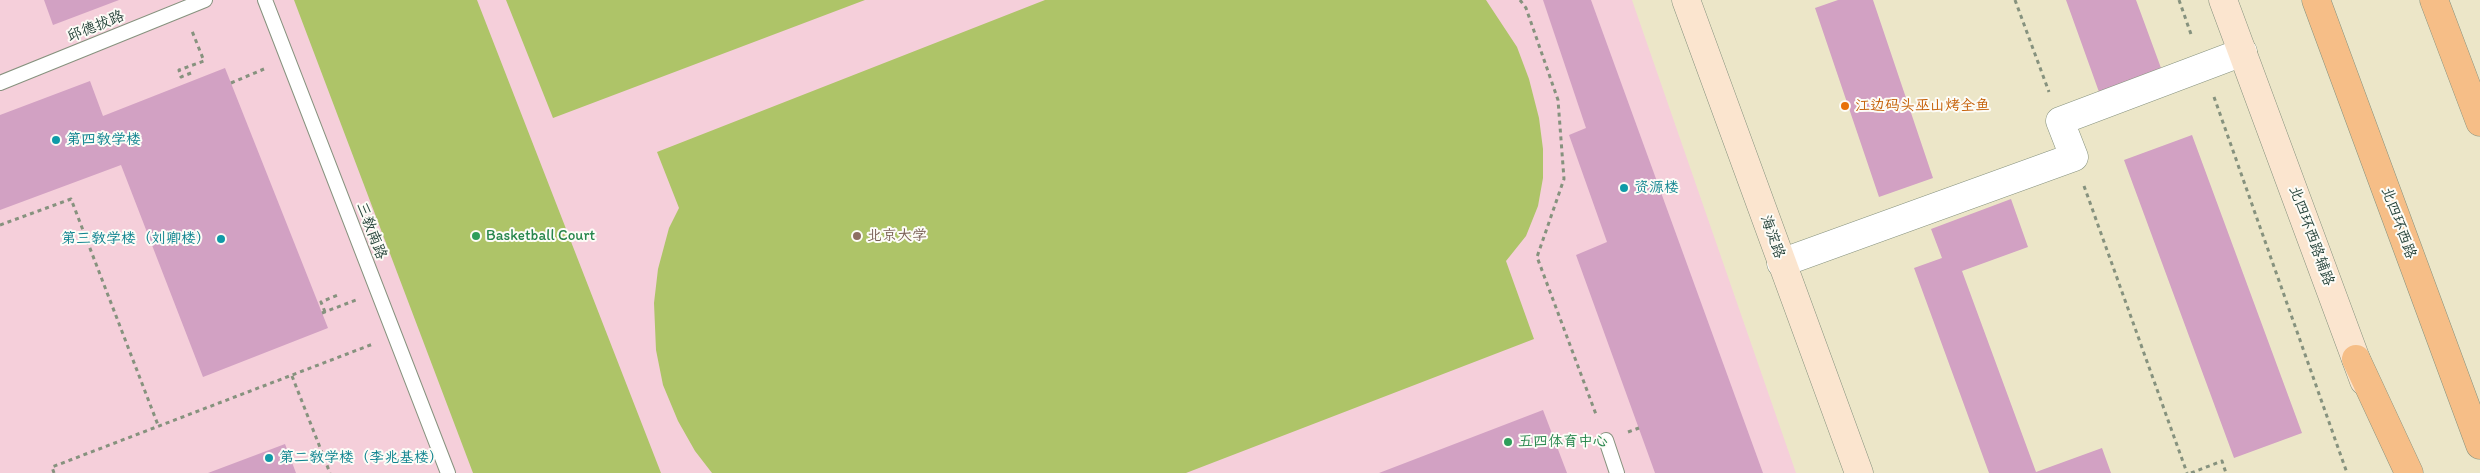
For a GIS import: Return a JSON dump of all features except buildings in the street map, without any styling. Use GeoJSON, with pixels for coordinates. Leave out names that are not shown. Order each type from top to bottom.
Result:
{"type":"FeatureCollection","features":[{"type":"Feature","properties":{"kind":"highway","name":"北四环西路"},"geometry":{"type":"LineString","coordinates":[[2316,0],[2480,446]]}},
{"type":"Feature","properties":{"kind":"highway"},"geometry":{"type":"LineString","coordinates":[[2434,0],[2480,122]]}},
{"type":"Feature","properties":{"kind":"highway"},"geometry":{"type":"LineString","coordinates":[[2356,360],[2410,473]]}},
{"type":"Feature","properties":{"kind":"street","name":"海淀路"},"geometry":{"type":"LineString","coordinates":[[1686,0],[1859,473]]}},
{"type":"Feature","properties":{"kind":"street","name":"北四环西路辅路"},"geometry":{"type":"LineString","coordinates":[[2223,0],[2398,473]]}},
{"type":"Feature","properties":{"kind":"street"},"geometry":{"type":"LineString","coordinates":[[1781,263],[2074,157],[2060,121],[2243,52]]}},
{"type":"Feature","properties":{"kind":"lane","name":"邱德拔路"},"geometry":{"type":"LineString","coordinates":[[0,83],[205,0]]}},
{"type":"Feature","properties":{"kind":"lane","name":"三教南路"},"geometry":{"type":"LineString","coordinates":[[265,0],[448,473]]}},
{"type":"Feature","properties":{"kind":"lane"},"geometry":{"type":"LineString","coordinates":[[1606,440],[1617,473]]}},
{"type":"Feature","properties":{"kind":"path"},"geometry":{"type":"LineString","coordinates":[[1520,0],[1526,8],[1558,100],[1564,179],[1538,257],[1606,440]]}},
{"type":"Feature","properties":{"kind":"path"},"geometry":{"type":"LineString","coordinates":[[2015,0],[2060,121]]}},
{"type":"Feature","properties":{"kind":"path"},"geometry":{"type":"LineString","coordinates":[[2179,0],[2347,473]]}},
{"type":"Feature","properties":{"kind":"path"},"geometry":{"type":"LineString","coordinates":[[183,9],[204,61],[179,70],[181,77],[191,74]]}},
{"type":"Feature","properties":{"kind":"path"},"geometry":{"type":"LineString","coordinates":[[231,83],[238,80]]}},
{"type":"Feature","properties":{"kind":"path"},"geometry":{"type":"LineString","coordinates":[[2074,157],[2189,473],[2222,461],[2226,473]]}},
{"type":"Feature","properties":{"kind":"path"},"geometry":{"type":"LineString","coordinates":[[0,225],[71,198],[158,425]]}},
{"type":"Feature","properties":{"kind":"path"},"geometry":{"type":"LineString","coordinates":[[331,309],[323,312],[321,302],[338,295]]}},
{"type":"Feature","properties":{"kind":"path"},"geometry":{"type":"LineString","coordinates":[[54,473],[52,467],[394,336]]}},
{"type":"Feature","properties":{"kind":"path"},"geometry":{"type":"LineString","coordinates":[[292,376],[330,473]]}},
{"type":"Feature","properties":{"kind":"shaded area","name":"北京大学"},"geometry":{"type":"Polygon","coordinates":[[[0,0],[1632,0],[1796,473],[0,473],[0,0]]]}},
{"type":"Feature","properties":{"kind":"green space","name":"Basketball Court"},"geometry":{"type":"Polygon","coordinates":[[[294,0],[477,0],[661,473],[473,473],[294,0]]]}},
{"type":"Feature","properties":{"kind":"green space"},"geometry":{"type":"Polygon","coordinates":[[[506,0],[865,0],[553,118],[506,0]]]}},
{"type":"Feature","properties":{"kind":"green space"},"geometry":{"type":"Polygon","coordinates":[[[1045,0],[1486,0],[1517,47],[1529,79],[1539,118],[1543,149],[1543,178],[1538,206],[1526,236],[1506,261],[1534,339],[1186,473],[712,473],[695,451],[678,421],[663,385],[656,350],[654,303],[658,269],[669,228],[679,208],[657,152],[1045,0]]]}},
{"type":"Feature","properties":{"kind":"place","name":"江边码头巫山烤全鱼"},"geometry":{"type":"Point","coordinates":[1845,106]}},
{"type":"Feature","properties":{"kind":"place","name":"第四教学楼"},"geometry":{"type":"Point","coordinates":[56,140]}},
{"type":"Feature","properties":{"kind":"place","name":"资源楼"},"geometry":{"type":"Point","coordinates":[1624,188]}},
{"type":"Feature","properties":{"kind":"place","name":"Basketball Court"},"geometry":{"type":"Point","coordinates":[476,236]}},
{"type":"Feature","properties":{"kind":"place","name":"北京大学"},"geometry":{"type":"Point","coordinates":[857,236]}},
{"type":"Feature","properties":{"kind":"place","name":"第三教学楼（刘卿楼）"},"geometry":{"type":"Point","coordinates":[221,239]}},
{"type":"Feature","properties":{"kind":"place","name":"五四体育中心"},"geometry":{"type":"Point","coordinates":[1508,442]}},
{"type":"Feature","properties":{"kind":"place","name":"第二教学楼（李兆基楼）"},"geometry":{"type":"Point","coordinates":[269,458]}}]}
